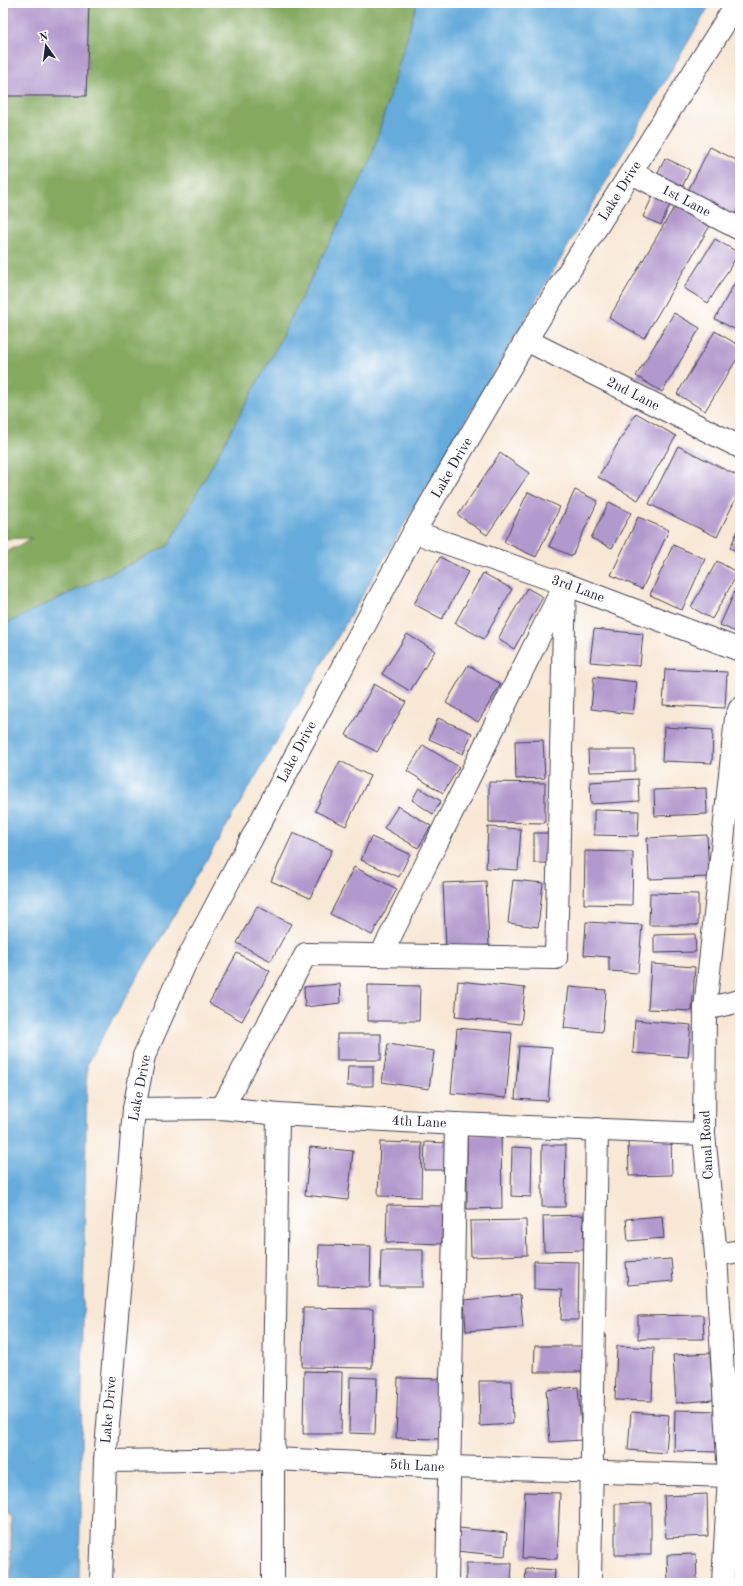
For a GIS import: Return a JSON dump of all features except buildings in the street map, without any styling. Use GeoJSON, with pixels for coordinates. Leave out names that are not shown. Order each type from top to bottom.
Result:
{"type":"FeatureCollection","features":[{"type":"Feature","properties":{"kind":"street","name":"Lake Drive"},"geometry":{"type":"LineString","coordinates":[[101,1583],[104,1461],[134,1109],[144,1056],[184,966],[414,532],[526,340],[632,173],[737,3]]}},
{"type":"Feature","properties":{"kind":"street","name":"1st Lane"},"geometry":{"type":"LineString","coordinates":[[632,173],[740,229]]}},
{"type":"Feature","properties":{"kind":"street","name":"2nd Lane"},"geometry":{"type":"LineString","coordinates":[[526,340],[740,448]]}},
{"type":"Feature","properties":{"kind":"street","name":"3rd Lane"},"geometry":{"type":"LineString","coordinates":[[414,532],[565,584],[740,650]]}},
{"type":"Feature","properties":{"kind":"street"},"geometry":{"type":"LineString","coordinates":[[381,955],[565,584]]}},
{"type":"Feature","properties":{"kind":"street"},"geometry":{"type":"LineString","coordinates":[[222,1108],[306,954],[556,958],[565,584]]}},
{"type":"Feature","properties":{"kind":"street","name":"Canal Road"},"geometry":{"type":"LineString","coordinates":[[723,1583],[733,1537],[716,1255],[704,1134],[705,1009],[736,718],[740,708]]}},
{"type":"Feature","properties":{"kind":"street"},"geometry":{"type":"LineString","coordinates":[[705,1009],[740,1001]]}},
{"type":"Feature","properties":{"kind":"street","name":"4th Lane"},"geometry":{"type":"LineString","coordinates":[[134,1109],[222,1108],[278,1114],[456,1124],[704,1134]]}},
{"type":"Feature","properties":{"kind":"street"},"geometry":{"type":"LineString","coordinates":[[273,1583],[273,1458],[278,1114]]}},
{"type":"Feature","properties":{"kind":"street"},"geometry":{"type":"LineString","coordinates":[[447,1583],[456,1124]]}},
{"type":"Feature","properties":{"kind":"street"},"geometry":{"type":"LineString","coordinates":[[590,1583],[597,1129]]}},
{"type":"Feature","properties":{"kind":"street"},"geometry":{"type":"LineString","coordinates":[[716,1255],[740,1251]]}},
{"type":"Feature","properties":{"kind":"street","name":"5th Lane"},"geometry":{"type":"LineString","coordinates":[[104,1461],[273,1458],[450,1467],[591,1470],[729,1476]]}},
{"type":"Feature","properties":{"kind":"green space"},"geometry":{"type":"Polygon","coordinates":[[[89,3],[417,3],[370,162],[273,354],[168,546],[3,625],[3,554],[32,538],[3,539],[3,114],[8,96],[86,96],[89,3]]]}},
{"type":"Feature","properties":{"kind":"water"},"geometry":{"type":"Polygon","coordinates":[[[417,3],[711,3],[87,1063],[79,1583],[11,1583],[11,1517],[3,1511],[3,625],[168,546],[273,354],[370,162],[417,3]]]}}]}
